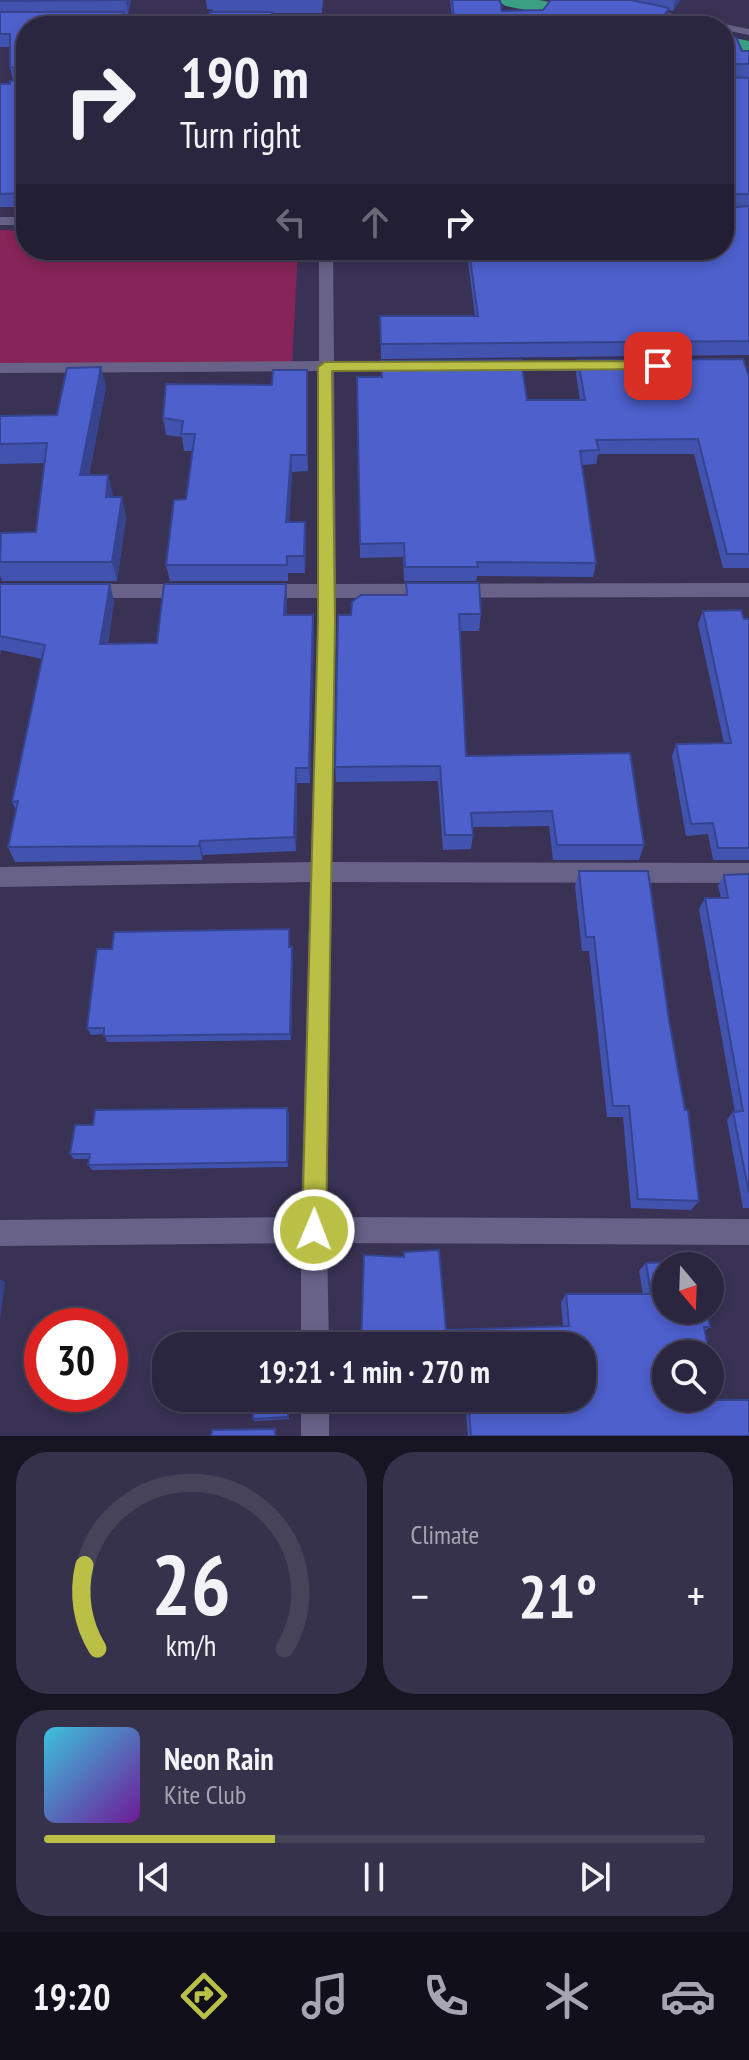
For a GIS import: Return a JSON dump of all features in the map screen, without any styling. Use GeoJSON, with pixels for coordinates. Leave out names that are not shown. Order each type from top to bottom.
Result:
{"type":"FeatureCollection","features":[{"type":"Feature","properties":{"kind":"street"},"geometry":{"type":"LineString","coordinates":[[629,9],[667,16]]}},
{"type":"Feature","properties":{"kind":"street"},"geometry":{"type":"LineString","coordinates":[[315,1332],[314,1230],[327,590],[326,260]]}},
{"type":"Feature","properties":{"kind":"street"},"geometry":{"type":"LineString","coordinates":[[0,368],[419,366]]}},
{"type":"Feature","properties":{"kind":"street"},"geometry":{"type":"LineString","coordinates":[[482,366],[623,366]]}},
{"type":"Feature","properties":{"kind":"street"},"geometry":{"type":"LineString","coordinates":[[249,591],[749,590]]}},
{"type":"Feature","properties":{"kind":"street"},"geometry":{"type":"LineString","coordinates":[[62,591],[203,591]]}},
{"type":"Feature","properties":{"kind":"street"},"geometry":{"type":"LineString","coordinates":[[0,877],[323,872],[749,873]]}},
{"type":"Feature","properties":{"kind":"street"},"geometry":{"type":"LineString","coordinates":[[0,1233],[314,1230],[749,1232]]}},
{"type":"Feature","properties":{"kind":"street"},"geometry":{"type":"LineString","coordinates":[[315,1412],[315,1436]]}},
{"type":"Feature","properties":{"kind":"shaded area"},"geometry":{"type":"Polygon","coordinates":[[[0,230],[16,231],[16,260],[297,260],[292,365],[0,371],[0,230]]]}},
{"type":"Feature","properties":{"kind":"building"},"geometry":{"type":"Polygon","coordinates":[[[0,0],[127,0],[0,1],[0,0]]]}},
{"type":"Feature","properties":{"kind":"building"},"geometry":{"type":"Polygon","coordinates":[[[452,0],[500,0],[502,11],[543,10],[551,0],[631,0],[669,8],[664,16],[454,16],[452,0]]]}},
{"type":"Feature","properties":{"kind":"building"},"geometry":{"type":"Polygon","coordinates":[[[0,12],[124,12],[123,16],[16,16],[16,67],[10,67],[10,34],[0,34],[0,12]]]}},
{"type":"Feature","properties":{"kind":"building"},"geometry":{"type":"Polygon","coordinates":[[[210,12],[272,12],[272,16],[209,16],[210,12]]]}},
{"type":"Feature","properties":{"kind":"building"},"geometry":{"type":"Polygon","coordinates":[[[734,37],[742,51],[749,51],[749,64],[734,64],[734,37]]]}},
{"type":"Feature","properties":{"kind":"building"},"geometry":{"type":"Polygon","coordinates":[[[734,77],[749,78],[749,194],[734,194],[734,77]]]}},
{"type":"Feature","properties":{"kind":"building"},"geometry":{"type":"Polygon","coordinates":[[[16,80],[16,193],[0,194],[0,84],[10,84],[10,81],[16,80]]]}},
{"type":"Feature","properties":{"kind":"building"},"geometry":{"type":"Polygon","coordinates":[[[749,206],[749,341],[381,344],[380,316],[478,316],[470,260],[734,260],[734,207],[749,206]]]}},
{"type":"Feature","properties":{"kind":"building"},"geometry":{"type":"Polygon","coordinates":[[[743,359],[749,377],[749,554],[727,554],[698,439],[596,440],[599,450],[580,451],[596,563],[477,562],[478,567],[405,567],[404,543],[360,544],[357,377],[382,377],[381,361],[521,360],[527,400],[585,400],[578,360],[743,359]]]}},
{"type":"Feature","properties":{"kind":"building"},"geometry":{"type":"Polygon","coordinates":[[[101,367],[80,475],[108,475],[106,497],[122,497],[112,562],[0,562],[1,533],[36,532],[47,443],[0,444],[0,416],[57,415],[67,368],[101,367]]]}},
{"type":"Feature","properties":{"kind":"building"},"geometry":{"type":"Polygon","coordinates":[[[273,370],[307,370],[307,455],[291,455],[286,522],[305,522],[304,556],[287,556],[287,565],[166,565],[174,500],[186,499],[195,434],[181,434],[183,421],[163,418],[166,384],[272,385],[273,370]]]}},
{"type":"Feature","properties":{"kind":"building"},"geometry":{"type":"Polygon","coordinates":[[[406,583],[479,583],[481,614],[459,614],[466,756],[630,753],[644,845],[557,845],[552,811],[471,813],[473,835],[445,835],[440,766],[335,767],[338,615],[351,615],[352,602],[361,595],[407,595],[406,583]]]}},
{"type":"Feature","properties":{"kind":"building"},"geometry":{"type":"Polygon","coordinates":[[[0,584],[110,584],[100,644],[157,643],[164,584],[286,584],[284,615],[313,615],[309,768],[296,768],[294,837],[200,841],[199,846],[8,847],[18,801],[12,802],[45,645],[0,636],[0,584]]]}},
{"type":"Feature","properties":{"kind":"building"},"geometry":{"type":"Polygon","coordinates":[[[741,610],[744,619],[749,619],[749,848],[718,848],[713,823],[691,824],[676,744],[731,743],[703,611],[741,610]]]}},
{"type":"Feature","properties":{"kind":"building"},"geometry":{"type":"Polygon","coordinates":[[[579,871],[648,871],[669,1020],[685,1110],[688,1110],[699,1201],[638,1199],[629,1106],[613,1106],[594,937],[586,937],[579,871]]]}},
{"type":"Feature","properties":{"kind":"building"},"geometry":{"type":"Polygon","coordinates":[[[749,874],[749,1193],[733,1112],[743,1111],[705,898],[728,898],[724,875],[749,874]]]}},
{"type":"Feature","properties":{"kind":"building"},"geometry":{"type":"Polygon","coordinates":[[[289,929],[289,947],[292,947],[290,1034],[104,1036],[104,1028],[87,1028],[97,949],[112,949],[114,932],[289,929]]]}},
{"type":"Feature","properties":{"kind":"building"},"geometry":{"type":"Polygon","coordinates":[[[287,1108],[287,1162],[88,1165],[90,1154],[70,1154],[75,1125],[93,1125],[95,1110],[287,1108]]]}},
{"type":"Feature","properties":{"kind":"building"},"geometry":{"type":"Polygon","coordinates":[[[439,1250],[446,1330],[569,1326],[566,1294],[651,1294],[646,1263],[652,1263],[652,1324],[709,1324],[710,1327],[704,1327],[706,1340],[652,1340],[652,1412],[724,1412],[724,1400],[749,1400],[749,1436],[471,1436],[469,1412],[596,1412],[596,1332],[361,1332],[364,1255],[404,1257],[404,1252],[439,1250]]]}},
{"type":"Feature","properties":{"kind":"building"},"geometry":{"type":"Polygon","coordinates":[[[253,1412],[288,1412],[288,1417],[253,1419],[253,1412]]]}},
{"type":"Feature","properties":{"kind":"building"},"geometry":{"type":"Polygon","coordinates":[[[275,1429],[275,1436],[211,1436],[212,1430],[275,1429]]]}},
{"type":"Feature","properties":{"kind":"waterway"},"geometry":{"type":"LineString","coordinates":[[506,0],[587,16]]}},
{"type":"Feature","properties":{"kind":"waterway"},"geometry":{"type":"LineString","coordinates":[[734,45],[749,48]]}},
{"type":"Feature","properties":{"kind":"route"},"geometry":{"type":"LineString","coordinates":[[314,1230],[327,622],[325,367],[658,366]]}}]}
